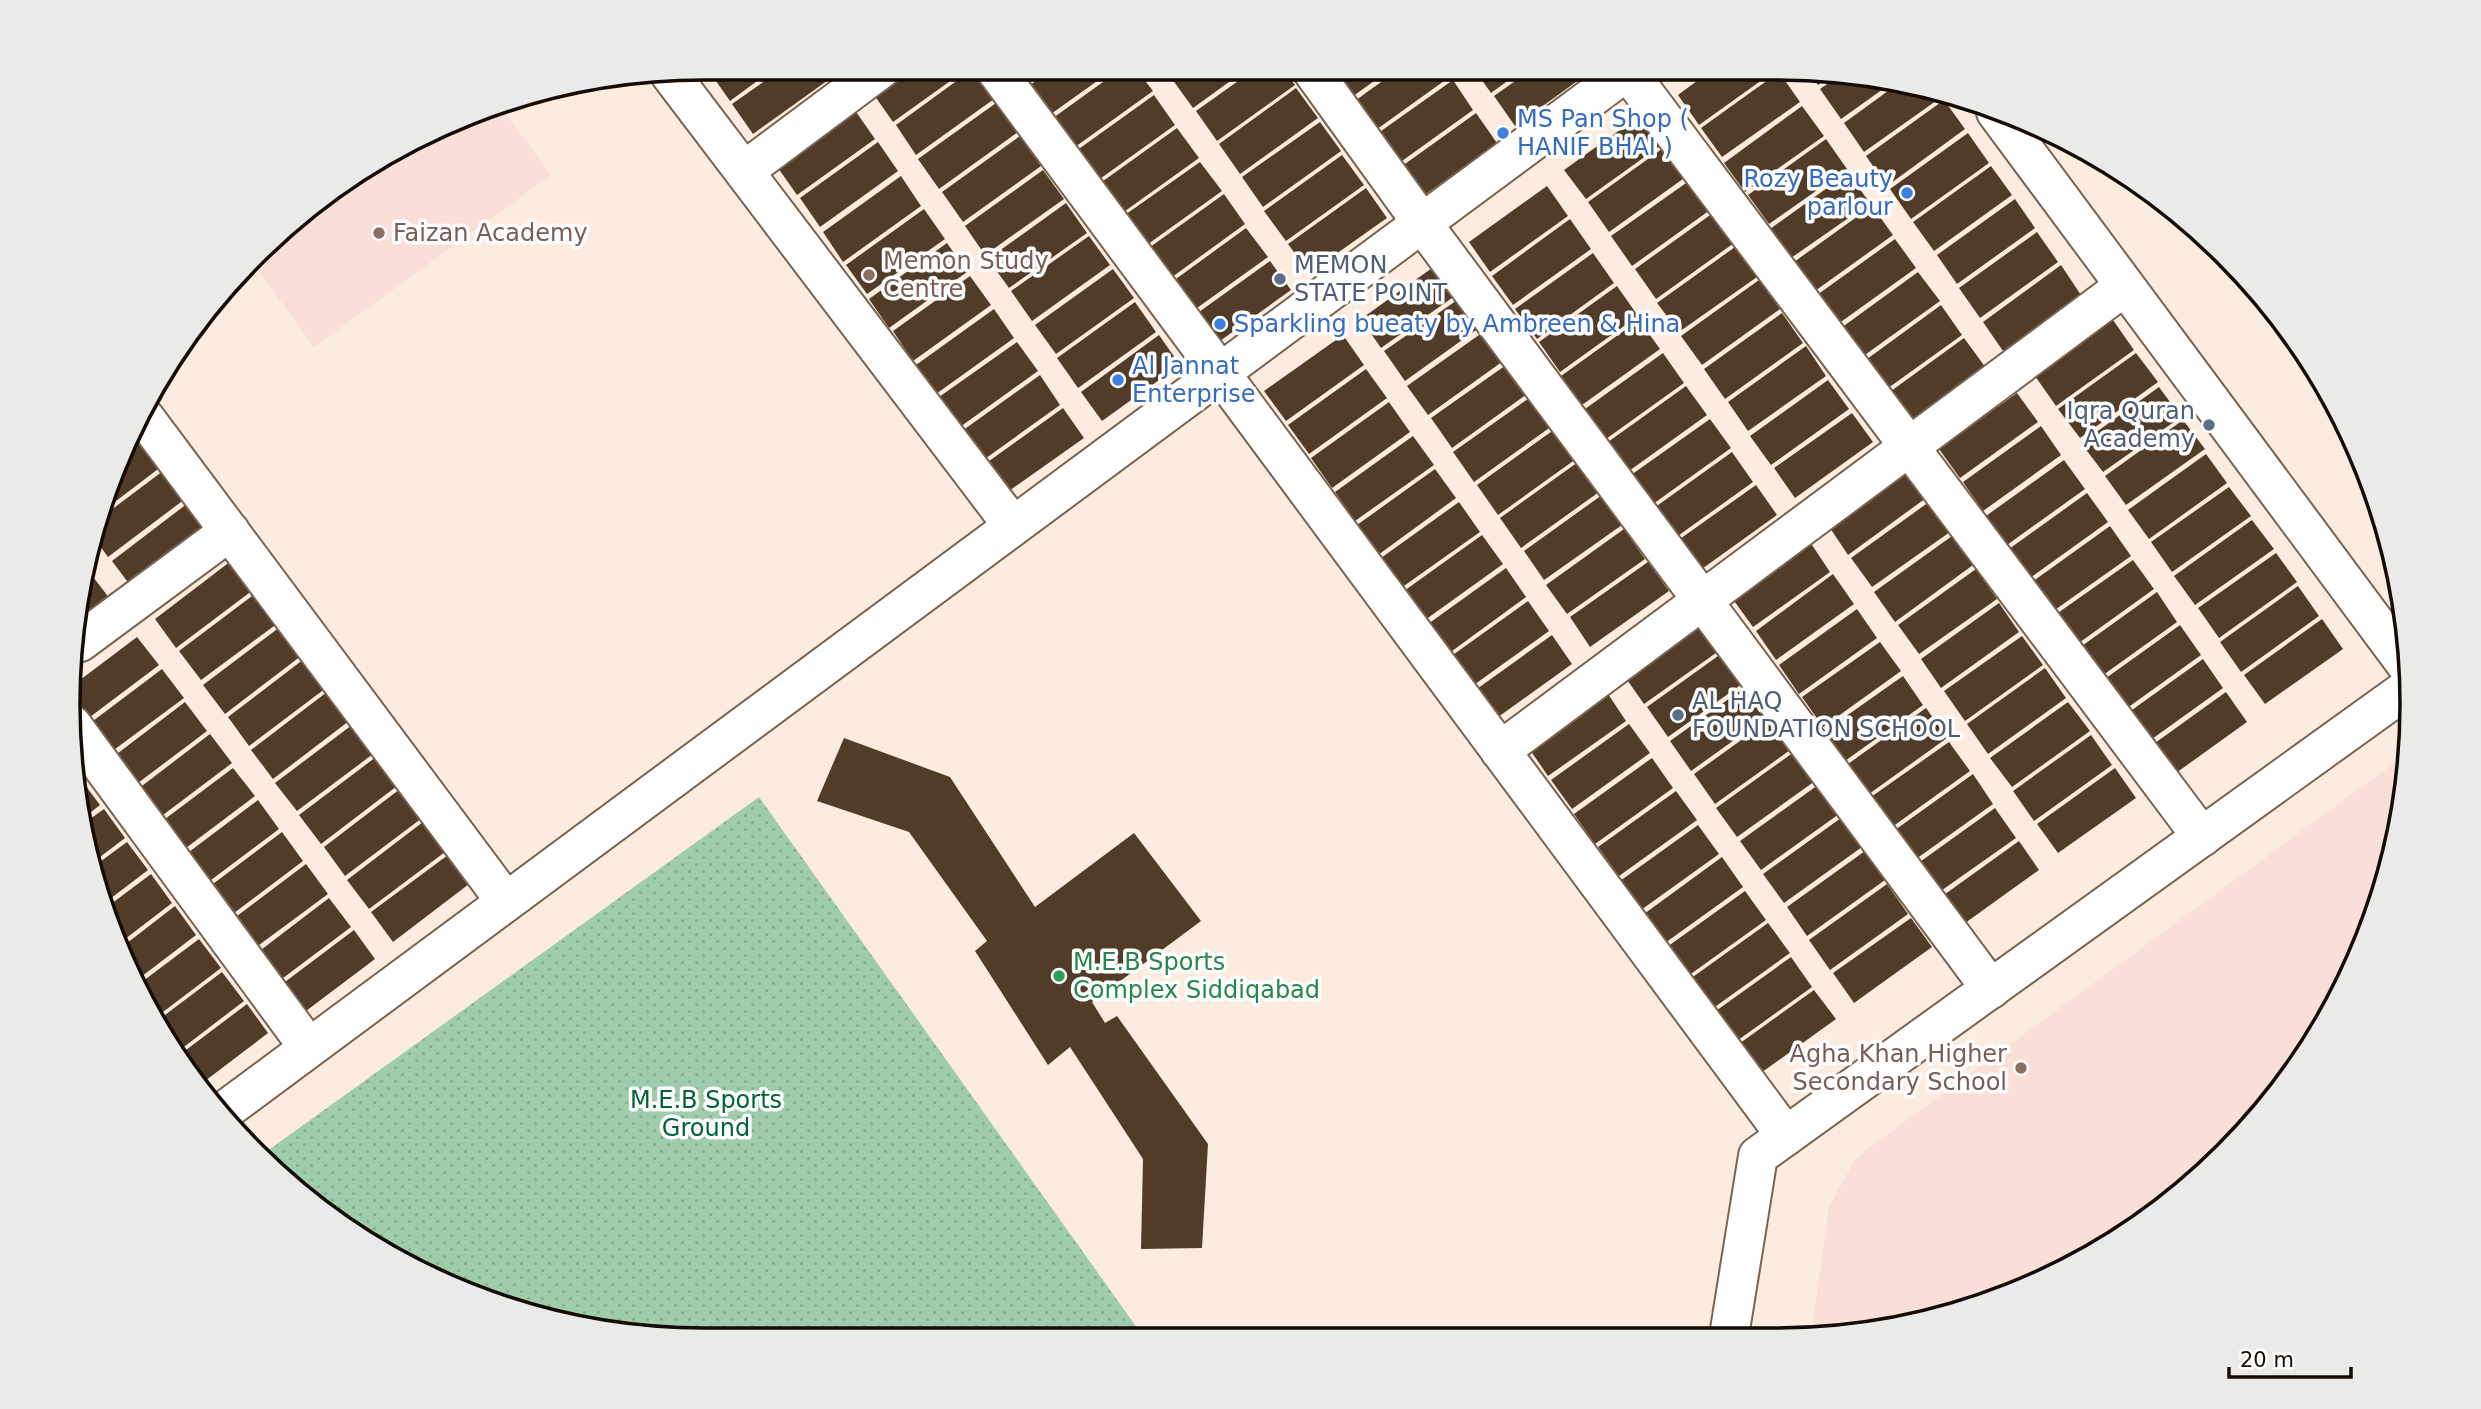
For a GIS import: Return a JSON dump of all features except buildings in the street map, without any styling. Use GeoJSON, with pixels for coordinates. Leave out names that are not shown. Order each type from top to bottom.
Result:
{"type":"FeatureCollection","features":[{"type":"Feature","properties":{"kind":"street"},"geometry":{"type":"LineString","coordinates":[[744,172],[866,80]]}},
{"type":"Feature","properties":{"kind":"street"},"geometry":{"type":"LineString","coordinates":[[1003,80],[1786,1136]]}},
{"type":"Feature","properties":{"kind":"street"},"geometry":{"type":"LineString","coordinates":[[1319,80],[1422,223],[1991,989]]}},
{"type":"Feature","properties":{"kind":"street"},"geometry":{"type":"LineString","coordinates":[[228,1108],[1615,80]]}},
{"type":"Feature","properties":{"kind":"street"},"geometry":{"type":"LineString","coordinates":[[1635,80],[2202,836]]}},
{"type":"Feature","properties":{"kind":"street"},"geometry":{"type":"LineString","coordinates":[[676,81],[1013,526]]}},
{"type":"Feature","properties":{"kind":"street"},"geometry":{"type":"LineString","coordinates":[[2004,124],[2398,654]]}},
{"type":"Feature","properties":{"kind":"street"},"geometry":{"type":"LineString","coordinates":[[1500,751],[2124,286]]}},
{"type":"Feature","properties":{"kind":"street"},"geometry":{"type":"LineString","coordinates":[[148,422],[506,902]]}},
{"type":"Feature","properties":{"kind":"street"},"geometry":{"type":"LineString","coordinates":[[84,639],[230,531]]}},
{"type":"Feature","properties":{"kind":"street"},"geometry":{"type":"LineString","coordinates":[[1730,1328],[1758,1156],[2400,694]]}},
{"type":"Feature","properties":{"kind":"street"},"geometry":{"type":"LineString","coordinates":[[82,738],[309,1048]]}},
{"type":"Feature","properties":{"kind":"shaded area","name":"Faizan Academy"},"geometry":{"type":"Polygon","coordinates":[[[506,113],[551,175],[314,347],[257,269],[325,209],[392,164],[466,128],[506,113]]]}},
{"type":"Feature","properties":{"kind":"shaded area"},"geometry":{"type":"Polygon","coordinates":[[[2397,761],[2389,826],[2367,905],[2353,943],[2317,1016],[2272,1084],[2246,1116],[2188,1174],[2156,1200],[2088,1245],[2015,1281],[1938,1307],[1898,1317],[1812,1327],[1829,1207],[1854,1161],[2397,761]]]}},
{"type":"Feature","properties":{"kind":"green space","name":"M.E.B Sports Ground"},"geometry":{"type":"Polygon","coordinates":[[[759,797],[1140,1328],[704,1328],[664,1327],[583,1317],[504,1295],[466,1281],[392,1245],[325,1200],[268,1151],[759,797]]]}},
{"type":"Feature","properties":{"kind":"place","name":"MS Pan Shop ( HANIF BHAI )"},"geometry":{"type":"Point","coordinates":[1503,133]}},
{"type":"Feature","properties":{"kind":"place","name":"Rozy Beauty parlour"},"geometry":{"type":"Point","coordinates":[1907,193]}},
{"type":"Feature","properties":{"kind":"place","name":"Faizan Academy"},"geometry":{"type":"Point","coordinates":[379,233]}},
{"type":"Feature","properties":{"kind":"place","name":"Memon Study Centre"},"geometry":{"type":"Point","coordinates":[869,275]}},
{"type":"Feature","properties":{"kind":"place","name":"MEMON STATE POINT"},"geometry":{"type":"Point","coordinates":[1280,279]}},
{"type":"Feature","properties":{"kind":"place","name":"Sparkling bueaty by Ambreen & Hina"},"geometry":{"type":"Point","coordinates":[1220,324]}},
{"type":"Feature","properties":{"kind":"place","name":"Al Jannat Enterprise"},"geometry":{"type":"Point","coordinates":[1118,380]}},
{"type":"Feature","properties":{"kind":"place","name":"Iqra Quran Academy"},"geometry":{"type":"Point","coordinates":[2209,425]}},
{"type":"Feature","properties":{"kind":"place","name":"AL HAQ FOUNDATION SCHOOL"},"geometry":{"type":"Point","coordinates":[1678,715]}},
{"type":"Feature","properties":{"kind":"place","name":"M.E.B Sports Complex Siddiqabad"},"geometry":{"type":"Point","coordinates":[1059,976]}},
{"type":"Feature","properties":{"kind":"place","name":"Agha Khan Higher Secondary School"},"geometry":{"type":"Point","coordinates":[2021,1068]}}]}
